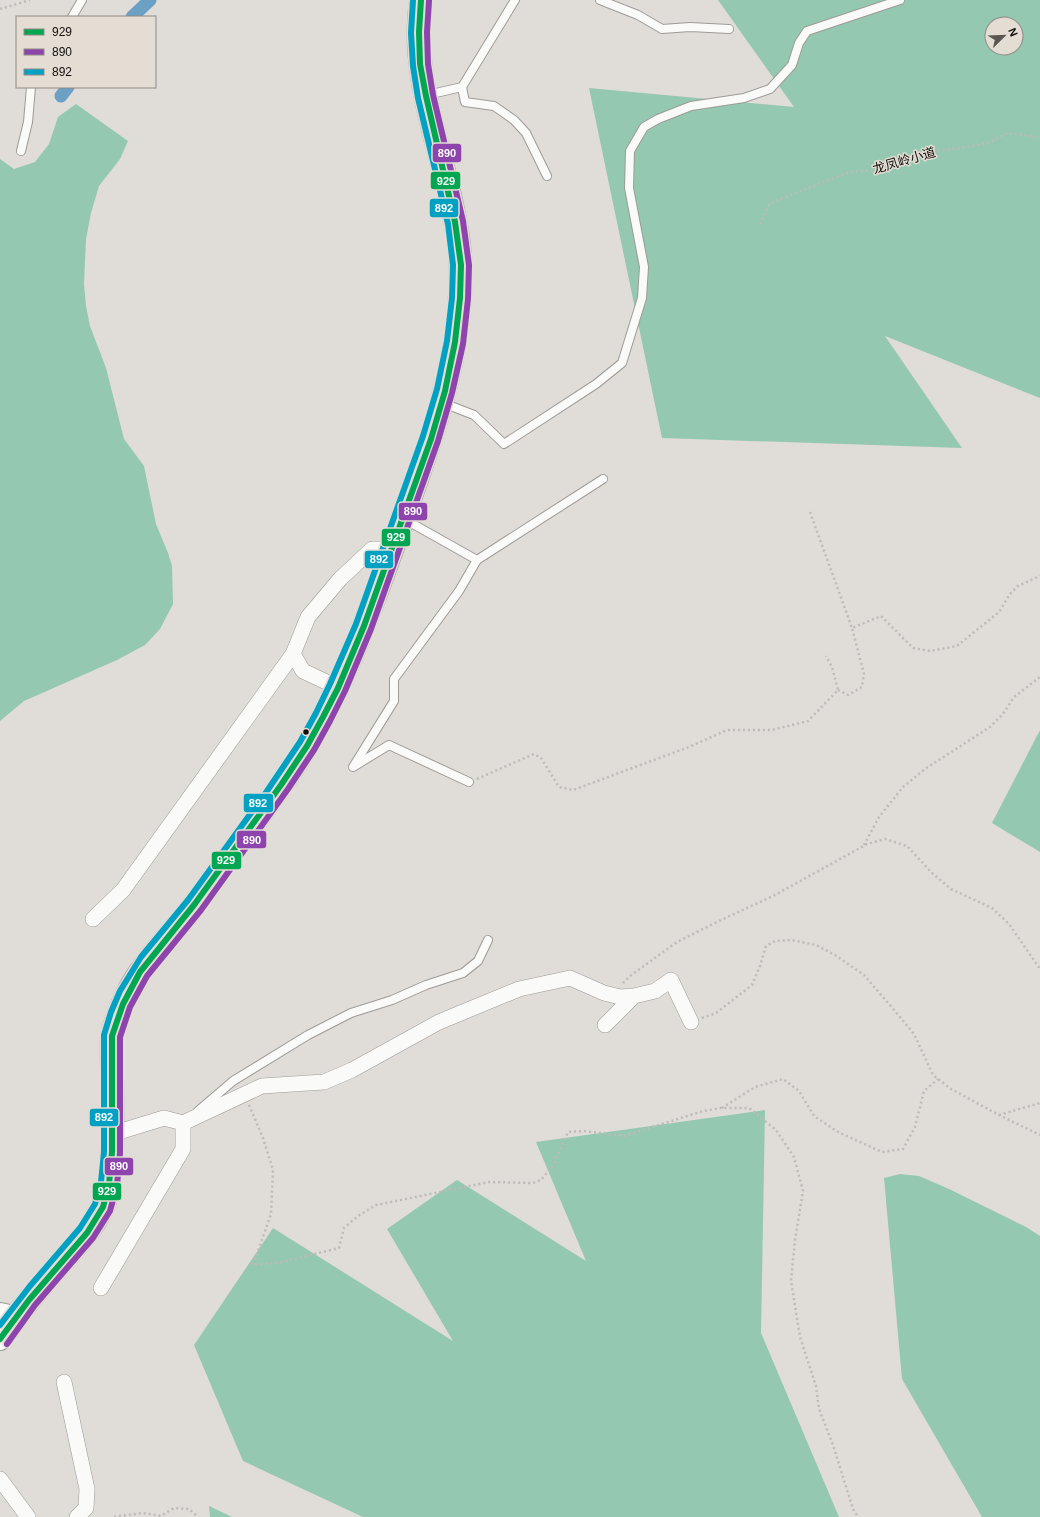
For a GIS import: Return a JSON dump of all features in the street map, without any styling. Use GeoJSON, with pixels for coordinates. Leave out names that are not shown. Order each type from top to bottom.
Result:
{"type":"FeatureCollection","features":[{"type":"Feature","properties":{"kind":"main road"},"geometry":{"type":"LineString","coordinates":[[0,1338],[7,1316],[77,1245],[96,1220],[105,1200],[110,1174],[112,1134],[112,1036],[118,1014],[128,992],[145,965],[192,908],[292,770],[331,704],[377,592],[435,427],[442,403],[455,342],[460,299],[460,255],[421,69],[418,30],[421,0]]}},
{"type":"Feature","properties":{"kind":"street"},"geometry":{"type":"LineString","coordinates":[[93,919],[123,890],[293,654],[308,617],[340,579],[372,549],[392,549]]}},
{"type":"Feature","properties":{"kind":"street"},"geometry":{"type":"LineString","coordinates":[[293,654],[303,671],[338,687]]}},
{"type":"Feature","properties":{"kind":"street"},"geometry":{"type":"LineString","coordinates":[[112,1134],[164,1118],[183,1123],[262,1086],[324,1082],[352,1070],[439,1022],[519,989],[570,978],[604,993],[620,997],[634,996],[655,991],[672,980],[691,1022]]}},
{"type":"Feature","properties":{"kind":"street"},"geometry":{"type":"LineString","coordinates":[[605,1025],[634,996]]}},
{"type":"Feature","properties":{"kind":"street"},"geometry":{"type":"LineString","coordinates":[[101,1288],[183,1149],[183,1123]]}},
{"type":"Feature","properties":{"kind":"street"},"geometry":{"type":"LineString","coordinates":[[64,1382],[87,1489],[86,1508],[77,1517]]}},
{"type":"Feature","properties":{"kind":"street"},"geometry":{"type":"LineString","coordinates":[[0,1479],[28,1517]]}},
{"type":"Feature","properties":{"kind":"lane"},"geometry":{"type":"LineString","coordinates":[[73,16],[82,0]]}},
{"type":"Feature","properties":{"kind":"lane"},"geometry":{"type":"LineString","coordinates":[[515,0],[462,87],[465,102],[494,106],[514,120],[526,133],[547,176]]}},
{"type":"Feature","properties":{"kind":"lane"},"geometry":{"type":"LineString","coordinates":[[600,0],[638,15],[662,29],[690,27],[729,29]]}},
{"type":"Feature","properties":{"kind":"lane"},"geometry":{"type":"LineString","coordinates":[[442,403],[474,414],[504,444],[596,384],[622,363],[642,298],[644,266],[629,188],[630,151],[644,127],[658,119],[691,106],[744,98],[770,89],[792,65],[799,44],[807,31],[900,0]]}},
{"type":"Feature","properties":{"kind":"lane"},"geometry":{"type":"LineString","coordinates":[[426,96],[462,87]]}},
{"type":"Feature","properties":{"kind":"lane"},"geometry":{"type":"LineString","coordinates":[[21,151],[28,122],[31,88]]}},
{"type":"Feature","properties":{"kind":"lane"},"geometry":{"type":"LineString","coordinates":[[469,782],[389,745],[353,767],[394,701],[394,679],[459,591],[477,560],[603,480]]}},
{"type":"Feature","properties":{"kind":"lane"},"geometry":{"type":"LineString","coordinates":[[403,519],[477,560]]}},
{"type":"Feature","properties":{"kind":"lane"},"geometry":{"type":"LineString","coordinates":[[183,1123],[233,1081],[308,1035],[351,1013],[392,1000],[426,985],[463,973],[478,961],[488,940]]}},
{"type":"Feature","properties":{"kind":"path"},"geometry":{"type":"LineString","coordinates":[[0,9],[30,0]]}},
{"type":"Feature","properties":{"kind":"path","name":"龙凤岭小道"},"geometry":{"type":"LineString","coordinates":[[760,224],[770,203],[849,172],[876,170],[906,158],[935,151],[975,146],[989,142],[1008,133],[1040,137]]}},
{"type":"Feature","properties":{"kind":"path"},"geometry":{"type":"LineString","coordinates":[[810,512],[852,628],[864,674],[862,687],[848,695],[838,690],[832,667],[826,656]]}},
{"type":"Feature","properties":{"kind":"path"},"geometry":{"type":"LineString","coordinates":[[852,628],[881,616],[913,648],[930,651],[957,646],[999,612],[1010,594],[1018,586],[1040,576]]}},
{"type":"Feature","properties":{"kind":"path"},"geometry":{"type":"LineString","coordinates":[[864,846],[879,817],[903,787],[925,769],[990,726],[1003,714],[1014,697],[1040,677]]}},
{"type":"Feature","properties":{"kind":"path"},"geometry":{"type":"LineString","coordinates":[[469,782],[534,754],[541,758],[559,787],[573,790],[689,747],[727,730],[772,730],[808,721],[838,690]]}},
{"type":"Feature","properties":{"kind":"path"},"geometry":{"type":"LineString","coordinates":[[611,995],[630,976],[676,942],[775,895],[864,846],[885,839],[908,846],[932,873],[951,889],[992,908],[1009,924],[1040,969]]}},
{"type":"Feature","properties":{"kind":"path"},"geometry":{"type":"LineString","coordinates":[[691,1022],[716,1013],[752,984],[760,966],[766,946],[775,941],[791,940],[816,945],[835,955],[864,975],[914,1034],[933,1074],[938,1079],[999,1116],[1040,1135]]}},
{"type":"Feature","properties":{"kind":"path"},"geometry":{"type":"LineString","coordinates":[[721,1108],[755,1087],[783,1079],[799,1091],[814,1116],[838,1132],[882,1152],[903,1149],[915,1127],[924,1091],[938,1079]]}},
{"type":"Feature","properties":{"kind":"path"},"geometry":{"type":"LineString","coordinates":[[243,1094],[263,1138],[273,1170],[271,1214],[253,1265],[282,1262],[339,1248],[344,1228],[358,1216],[376,1205],[489,1182],[533,1183],[541,1180],[554,1164],[568,1132],[583,1131],[624,1136],[703,1111],[721,1108],[749,1108],[776,1130],[794,1157],[803,1191],[795,1240],[791,1281],[800,1337],[816,1386],[819,1409],[833,1445],[853,1509],[858,1517]]}},
{"type":"Feature","properties":{"kind":"path"},"geometry":{"type":"LineString","coordinates":[[999,1116],[1040,1103]]}},
{"type":"Feature","properties":{"kind":"path"},"geometry":{"type":"LineString","coordinates":[[114,1517],[142,1513],[160,1516],[174,1508],[189,1509],[198,1517]]}},
{"type":"Feature","properties":{"kind":"green space"},"geometry":{"type":"Polygon","coordinates":[[[718,0],[1040,0],[1040,398],[885,336],[962,448],[662,438],[589,88],[794,107],[718,0]]]}},
{"type":"Feature","properties":{"kind":"green space"},"geometry":{"type":"Polygon","coordinates":[[[76,104],[128,141],[120,159],[99,186],[91,213],[86,239],[84,284],[86,306],[90,326],[106,368],[124,439],[144,466],[156,524],[172,566],[173,604],[160,629],[145,645],[117,660],[24,701],[0,721],[0,159],[14,169],[35,162],[49,144],[58,117],[76,104]]]}},
{"type":"Feature","properties":{"kind":"green space"},"geometry":{"type":"Polygon","coordinates":[[[1040,730],[1040,852],[992,823],[1040,730]]]}},
{"type":"Feature","properties":{"kind":"green space"},"geometry":{"type":"Polygon","coordinates":[[[765,1110],[761,1333],[839,1517],[363,1517],[243,1461],[194,1345],[273,1228],[453,1341],[387,1229],[457,1180],[586,1261],[536,1142],[765,1110]]]}},
{"type":"Feature","properties":{"kind":"green space"},"geometry":{"type":"Polygon","coordinates":[[[900,1174],[919,1176],[949,1189],[1026,1227],[1040,1236],[1040,1517],[982,1517],[902,1379],[884,1178],[900,1174]]]}},
{"type":"Feature","properties":{"kind":"green space"},"geometry":{"type":"Polygon","coordinates":[[[209,1506],[232,1517],[210,1517],[209,1506]]]}},
{"type":"Feature","properties":{"kind":"waterway"},"geometry":{"type":"LineString","coordinates":[[133,16],[150,0]]}},
{"type":"Feature","properties":{"kind":"waterway"},"geometry":{"type":"LineString","coordinates":[[61,96],[67,88]]}},
{"type":"Feature","properties":{"kind":"transit line","name":"892"},"geometry":{"type":"LineString","coordinates":[[0,1325],[30,1286],[80,1228],[95,1204],[101,1182],[104,1152],[104,1035],[111,1012],[120,991],[141,957],[188,900],[267,791],[300,742],[316,713],[356,624],[423,436],[437,389],[447,341],[452,298],[453,265],[448,224],[418,98],[413,66],[411,33],[413,0]]}},
{"type":"Feature","properties":{"kind":"transit line","name":"929"},"geometry":{"type":"LineString","coordinates":[[0,1339],[29,1300],[87,1233],[103,1207],[109,1184],[112,1152],[112,1036],[123,1004],[140,972],[194,905],[281,785],[307,746],[323,717],[338,688],[364,626],[431,439],[445,391],[455,342],[460,298],[461,265],[455,222],[420,64],[419,32],[421,0]]}},
{"type":"Feature","properties":{"kind":"transit line","name":"890"},"geometry":{"type":"LineString","coordinates":[[7,1344],[35,1305],[93,1238],[110,1211],[117,1185],[120,1153],[120,1037],[130,1007],[147,976],[201,910],[288,789],[314,750],[330,721],[345,691],[371,629],[438,441],[452,393],[463,344],[468,299],[469,265],[463,221],[433,95],[428,64],[427,32],[429,1]]}}]}
